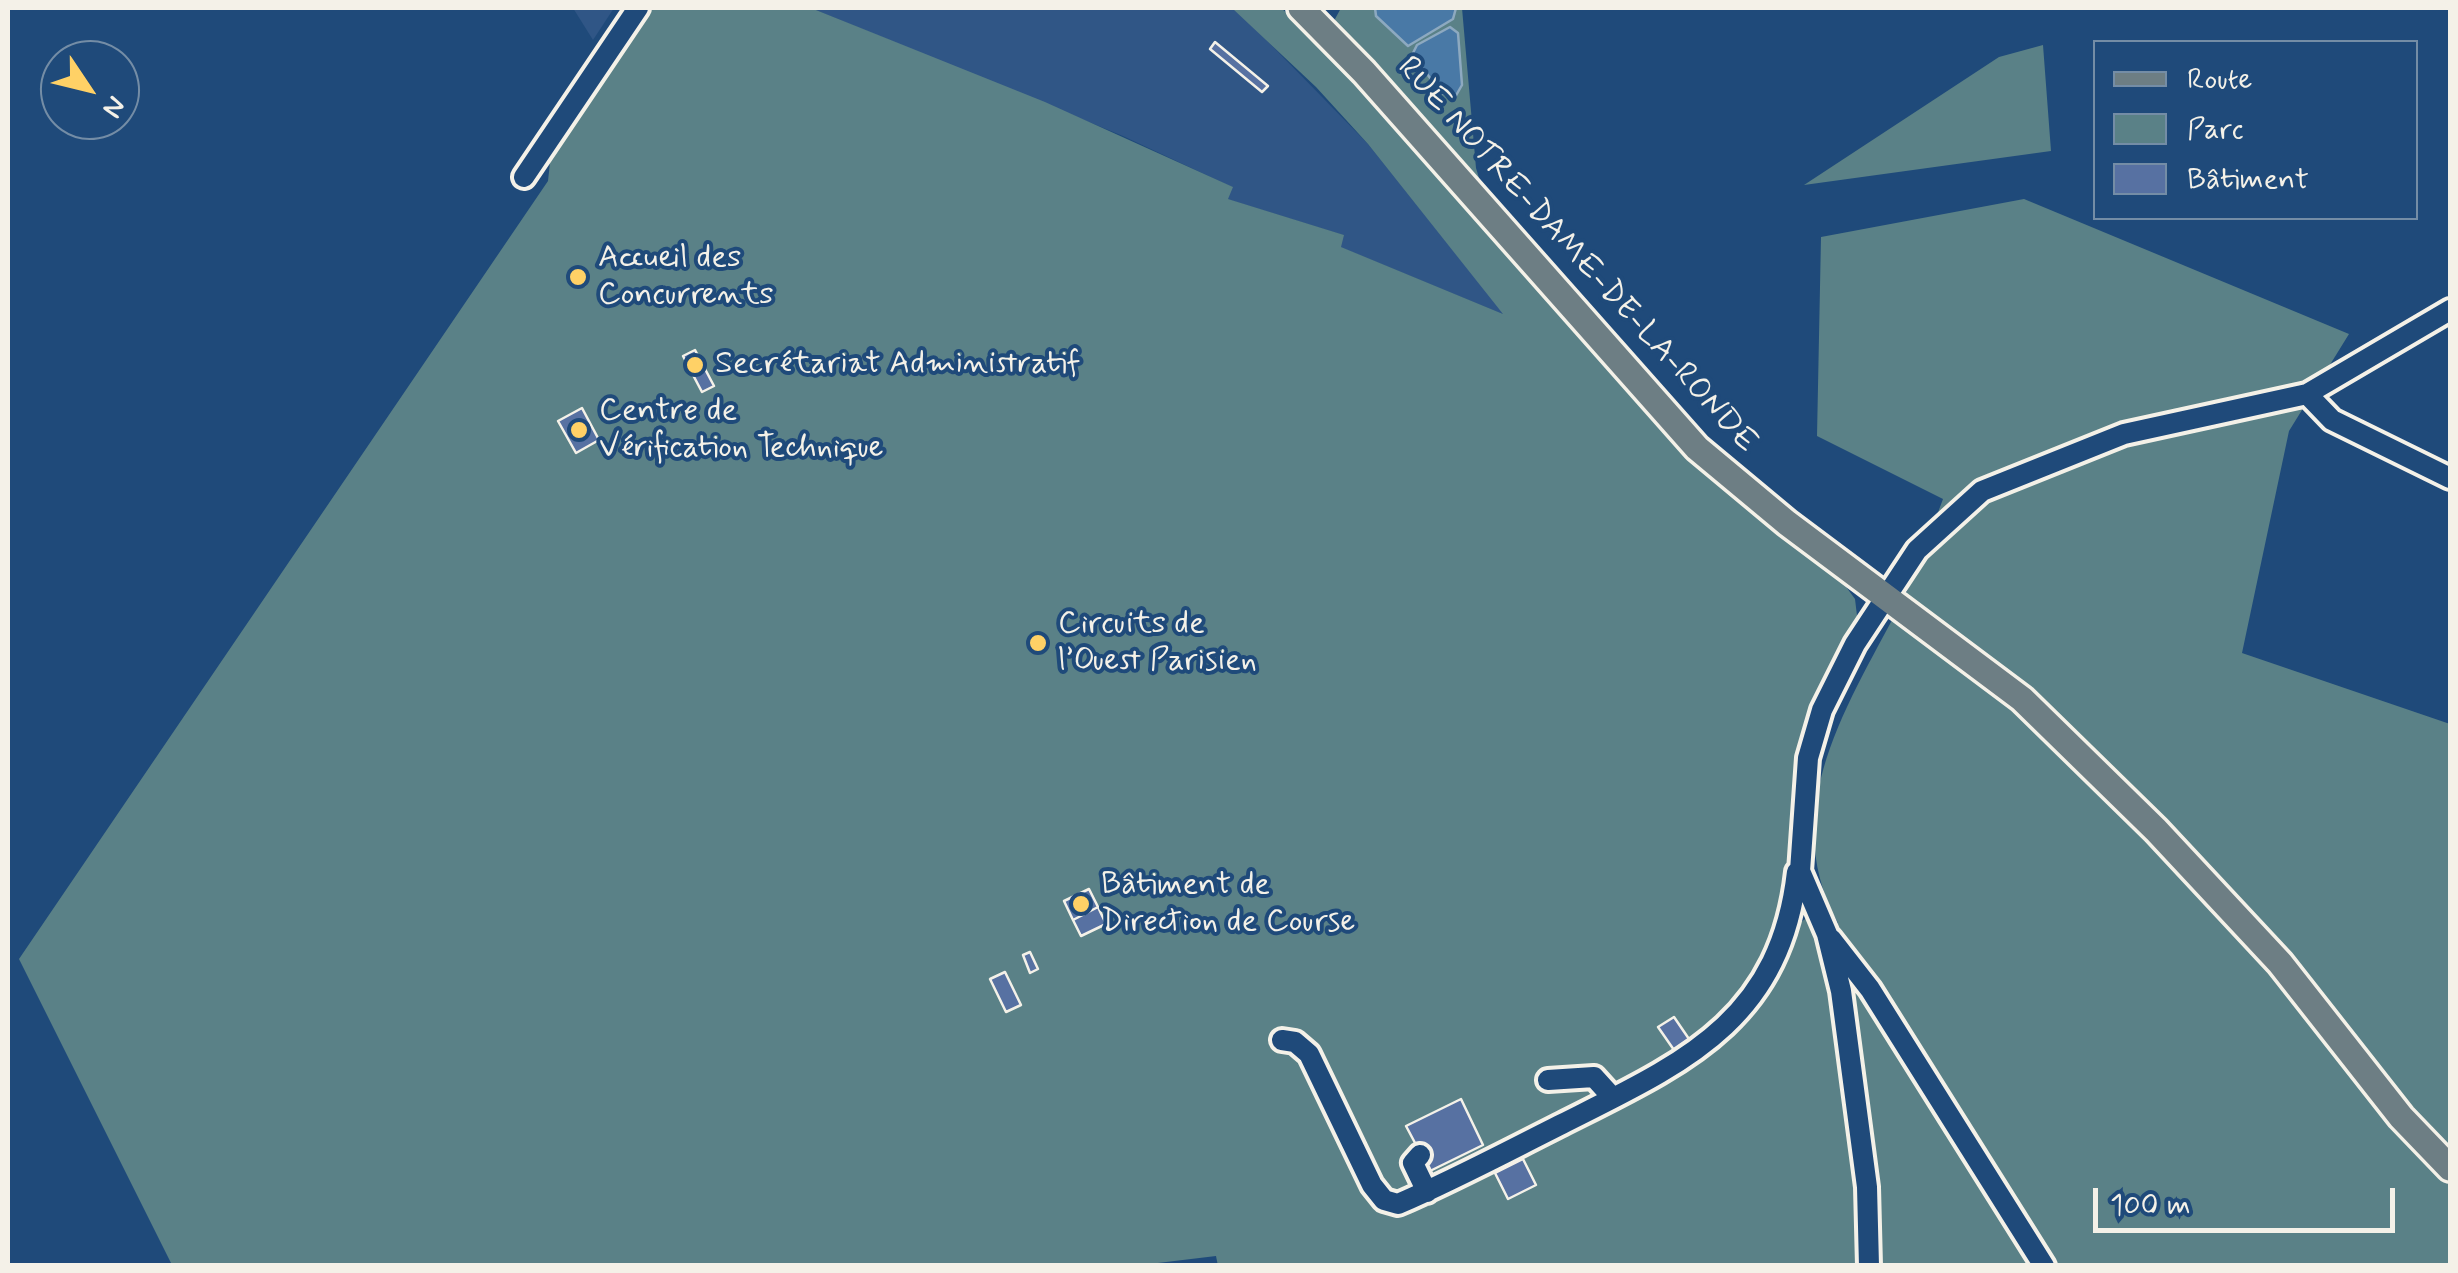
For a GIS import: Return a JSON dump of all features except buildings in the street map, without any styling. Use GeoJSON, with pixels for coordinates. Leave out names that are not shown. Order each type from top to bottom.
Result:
{"type":"FeatureCollection","features":[{"type":"Feature","properties":{"kind":"main road","name":"RUE NOTRE-DAME-DE-LA-RONDE"},"geometry":{"type":"LineString","coordinates":[[1315,12],[1697,448],[1786,523],[2022,699],[2156,830],[2280,964],[2401,1117],[2450,1168]]}},
{"type":"Feature","properties":{"kind":"street"},"geometry":{"type":"LineString","coordinates":[[524,177],[638,8]]}},
{"type":"Feature","properties":{"kind":"street"},"geometry":{"type":"LineString","coordinates":[[2044,1266],[1870,990],[1827,934],[1802,881],[1804,782],[1822,710],[1849,654],[1917,550],[1982,491],[2124,434],[2307,394],[2450,310]]}},
{"type":"Feature","properties":{"kind":"street"},"geometry":{"type":"LineString","coordinates":[[2307,394],[2332,420],[2450,478]]}},
{"type":"Feature","properties":{"kind":"street"},"geometry":{"type":"LineString","coordinates":[[1282,1040],[1309,1054],[1380,1196],[1395,1205],[1613,1098],[1711,1041],[1754,996],[1782,944],[1800,850]]}},
{"type":"Feature","properties":{"kind":"street"},"geometry":{"type":"LineString","coordinates":[[1827,934],[1850,1044],[1868,1187],[1869,1266]]}},
{"type":"Feature","properties":{"kind":"street"},"geometry":{"type":"LineString","coordinates":[[1548,1080],[1594,1077],[1613,1098]]}},
{"type":"Feature","properties":{"kind":"street"},"geometry":{"type":"LineString","coordinates":[[1420,1154],[1414,1163],[1427,1192]]}},
{"type":"Feature","properties":{"kind":"shaded area"},"geometry":{"type":"Polygon","coordinates":[[[573,8],[614,8],[593,40],[573,8]]]}},
{"type":"Feature","properties":{"kind":"shaded area"},"geometry":{"type":"Polygon","coordinates":[[[811,8],[1235,8],[1368,144],[1505,315],[1340,247],[1343,235],[1227,199],[1232,187],[1123,136],[811,8]]]}},
{"type":"Feature","properties":{"kind":"shaded area"},"geometry":{"type":"Polygon","coordinates":[[[1375,8],[1456,8],[1453,19],[1408,46],[1376,16],[1375,8]]]}},
{"type":"Feature","properties":{"kind":"shaded area"},"geometry":{"type":"Polygon","coordinates":[[[1450,27],[1458,33],[1462,85],[1454,99],[1442,93],[1412,55],[1417,45],[1450,27]]]}},
{"type":"Feature","properties":{"kind":"green space","name":"Circuits de l’Ouest Parisien"},"geometry":{"type":"Polygon","coordinates":[[[647,8],[811,8],[1045,102],[1233,187],[1228,199],[1344,235],[1341,247],[1503,314],[1368,144],[1316,87],[1233,9],[1281,8],[1384,110],[1578,331],[1686,437],[1836,573],[1855,599],[1858,624],[1822,695],[1796,925],[1807,918],[1817,934],[1838,923],[1820,878],[1814,834],[1818,791],[1830,748],[1847,706],[1915,575],[1943,499],[1817,436],[1821,237],[2024,199],[2349,334],[2289,431],[2242,653],[2450,724],[2450,1265],[1218,1266],[1216,1256],[1133,1266],[172,1265],[19,959],[548,181],[551,153],[647,8]]]}},
{"type":"Feature","properties":{"kind":"green space"},"geometry":{"type":"Polygon","coordinates":[[[1341,8],[1462,8],[1476,168],[1482,188],[1337,27],[1335,19],[1341,8]]]}},
{"type":"Feature","properties":{"kind":"green space"},"geometry":{"type":"Polygon","coordinates":[[[2043,45],[2051,151],[1804,185],[1999,57],[2043,45]]]}},
{"type":"Feature","properties":{"kind":"place","name":"Accueil des Concurrents"},"geometry":{"type":"Point","coordinates":[578,277]}},
{"type":"Feature","properties":{"kind":"place","name":"Secrétariat Administratif"},"geometry":{"type":"Point","coordinates":[695,365]}},
{"type":"Feature","properties":{"kind":"place","name":"Centre de Vérification Technique"},"geometry":{"type":"Point","coordinates":[579,430]}},
{"type":"Feature","properties":{"kind":"place","name":"Circuits de l’Ouest Parisien"},"geometry":{"type":"Point","coordinates":[1038,643]}},
{"type":"Feature","properties":{"kind":"place","name":"Bâtiment de Direction de Course"},"geometry":{"type":"Point","coordinates":[1081,904]}}]}
